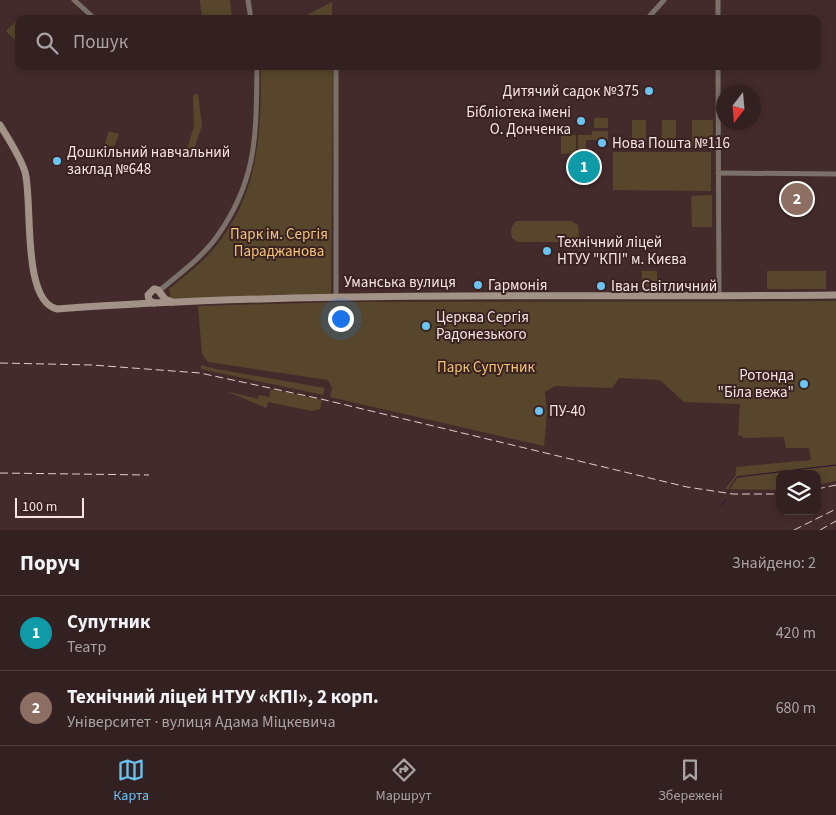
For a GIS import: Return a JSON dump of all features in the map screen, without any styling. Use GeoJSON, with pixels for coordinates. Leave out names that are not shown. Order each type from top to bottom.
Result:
{"type":"FeatureCollection","features":[{"type":"Feature","properties":{"kind":"street"},"geometry":{"type":"LineString","coordinates":[[74,0],[91,15]]}},
{"type":"Feature","properties":{"kind":"street"},"geometry":{"type":"LineString","coordinates":[[248,0],[250,15]]}},
{"type":"Feature","properties":{"kind":"street"},"geometry":{"type":"LineString","coordinates":[[651,15],[664,0]]}},
{"type":"Feature","properties":{"kind":"street"},"geometry":{"type":"LineString","coordinates":[[718,0],[718,15]]}},
{"type":"Feature","properties":{"kind":"street"},"geometry":{"type":"LineString","coordinates":[[148,295],[148,300],[154,303],[160,301],[160,293],[217,236],[246,184],[255,149],[257,70]]}},
{"type":"Feature","properties":{"kind":"street"},"geometry":{"type":"LineString","coordinates":[[336,70],[336,296]]}},
{"type":"Feature","properties":{"kind":"street"},"geometry":{"type":"LineString","coordinates":[[718,70],[719,296]]}},
{"type":"Feature","properties":{"kind":"street","name":"Уманська вулиця"},"geometry":{"type":"LineString","coordinates":[[0,125],[25,173],[29,242],[36,278],[48,305],[57,309],[138,303],[336,296],[836,295]]}},
{"type":"Feature","properties":{"kind":"street"},"geometry":{"type":"LineString","coordinates":[[718,173],[836,174]]}},
{"type":"Feature","properties":{"kind":"street"},"geometry":{"type":"LineString","coordinates":[[138,303],[152,290],[160,293],[168,301],[175,303]]}},
{"type":"Feature","properties":{"kind":"green space"},"geometry":{"type":"Polygon","coordinates":[[[200,0],[230,0],[232,15],[202,15],[200,0]]]}},
{"type":"Feature","properties":{"kind":"green space"},"geometry":{"type":"Polygon","coordinates":[[[332,2],[332,15],[307,15],[332,2]]]}},
{"type":"Feature","properties":{"kind":"green space"},"geometry":{"type":"Polygon","coordinates":[[[15,22],[15,40],[6,31],[15,22]]]}},
{"type":"Feature","properties":{"kind":"green space","name":"Парк ім. Сергія Параджанова"},"geometry":{"type":"Polygon","coordinates":[[[261,70],[333,70],[331,294],[171,300],[169,289],[214,249],[233,222],[243,201],[255,158],[259,136],[261,70]]]}},
{"type":"Feature","properties":{"kind":"green space"},"geometry":{"type":"Polygon","coordinates":[[[198,94],[202,125],[191,158],[185,156],[194,126],[193,95],[198,94]]]}},
{"type":"Feature","properties":{"kind":"green space"},"geometry":{"type":"Polygon","coordinates":[[[594,118],[608,118],[608,128],[594,128],[594,118]]]}},
{"type":"Feature","properties":{"kind":"green space"},"geometry":{"type":"Polygon","coordinates":[[[632,120],[646,120],[646,147],[632,147],[632,120]]]}},
{"type":"Feature","properties":{"kind":"green space"},"geometry":{"type":"Polygon","coordinates":[[[662,120],[676,120],[676,147],[662,147],[662,120]]]}},
{"type":"Feature","properties":{"kind":"green space"},"geometry":{"type":"Polygon","coordinates":[[[692,120],[713,120],[713,147],[692,147],[692,120]]]}},
{"type":"Feature","properties":{"kind":"green space"},"geometry":{"type":"Polygon","coordinates":[[[109,131],[119,134],[114,147],[105,144],[109,131]]]}},
{"type":"Feature","properties":{"kind":"green space"},"geometry":{"type":"Polygon","coordinates":[[[592,131],[608,131],[608,140],[586,140],[586,153],[578,153],[578,135],[592,135],[592,131]]]}},
{"type":"Feature","properties":{"kind":"green space"},"geometry":{"type":"Polygon","coordinates":[[[561,135],[576,135],[576,153],[561,154],[561,135]]]}},
{"type":"Feature","properties":{"kind":"green space"},"geometry":{"type":"Polygon","coordinates":[[[613,152],[711,152],[711,191],[613,190],[613,152]]]}},
{"type":"Feature","properties":{"kind":"green space"},"geometry":{"type":"Polygon","coordinates":[[[712,195],[712,227],[692,227],[691,196],[712,195]]]}},
{"type":"Feature","properties":{"kind":"green space"},"geometry":{"type":"Polygon","coordinates":[[[517,221],[571,221],[578,225],[579,237],[572,242],[518,242],[512,238],[511,233],[512,226],[517,221]]]}},
{"type":"Feature","properties":{"kind":"green space"},"geometry":{"type":"Polygon","coordinates":[[[642,271],[657,271],[657,287],[642,286],[642,271]]]}},
{"type":"Feature","properties":{"kind":"green space"},"geometry":{"type":"Polygon","coordinates":[[[767,271],[826,271],[826,289],[767,289],[767,271]]]}},
{"type":"Feature","properties":{"kind":"green space","name":"Парк Супутник"},"geometry":{"type":"Polygon","coordinates":[[[836,301],[836,481],[821,484],[821,470],[776,470],[776,490],[725,489],[736,475],[736,467],[811,460],[809,448],[786,448],[784,437],[745,438],[738,435],[740,404],[684,402],[660,380],[619,378],[612,388],[555,386],[545,392],[547,413],[544,446],[330,397],[332,388],[328,380],[208,362],[202,354],[198,306],[340,302],[836,301]]]}},
{"type":"Feature","properties":{"kind":"green space"},"geometry":{"type":"Polygon","coordinates":[[[201,365],[325,388],[323,395],[201,369],[201,365]]]}},
{"type":"Feature","properties":{"kind":"green space"},"geometry":{"type":"Polygon","coordinates":[[[271,389],[322,400],[320,409],[312,411],[268,402],[266,408],[226,391],[258,399],[259,395],[269,397],[271,389]]]}},
{"type":"Feature","properties":{"kind":"waterway"},"geometry":{"type":"LineString","coordinates":[[729,489],[737,477],[836,465]]}},
{"type":"Feature","properties":{"kind":"waterway"},"geometry":{"type":"LineString","coordinates":[[721,505],[727,499]]}},
{"type":"Feature","properties":{"kind":"railway"},"geometry":{"type":"LineString","coordinates":[[0,363],[92,365],[200,373],[321,399],[687,487],[733,494],[776,494]]}},
{"type":"Feature","properties":{"kind":"railway"},"geometry":{"type":"LineString","coordinates":[[0,473],[149,475]]}},
{"type":"Feature","properties":{"kind":"railway"},"geometry":{"type":"LineString","coordinates":[[821,488],[836,485]]}},
{"type":"Feature","properties":{"kind":"railway"},"geometry":{"type":"LineString","coordinates":[[794,530],[836,509]]}},
{"type":"Feature","properties":{"kind":"railway"},"geometry":{"type":"LineString","coordinates":[[820,530],[836,521]]}},
{"type":"Feature","properties":{"kind":"place","name":"Дитячий садок №375"},"geometry":{"type":"Point","coordinates":[649,91]}},
{"type":"Feature","properties":{"kind":"place","name":"Бібліотека імені О. Донченка"},"geometry":{"type":"Point","coordinates":[581,121]}},
{"type":"Feature","properties":{"kind":"place","name":"Нова Пошта №116"},"geometry":{"type":"Point","coordinates":[602,143]}},
{"type":"Feature","properties":{"kind":"place","name":"Дошкільний навчальний заклад №648"},"geometry":{"type":"Point","coordinates":[57,161]}},
{"type":"Feature","properties":{"kind":"place","name":"Супутник"},"geometry":{"type":"Point","coordinates":[584,167]}},
{"type":"Feature","properties":{"kind":"place","name":"Технічний ліцей НТУУ «КПІ», 2 корп."},"geometry":{"type":"Point","coordinates":[797,199]}},
{"type":"Feature","properties":{"kind":"place","name":"Технічний ліцей НТУУ \"КПІ\" м. Києва"},"geometry":{"type":"Point","coordinates":[547,251]}},
{"type":"Feature","properties":{"kind":"place","name":"Гармонія"},"geometry":{"type":"Point","coordinates":[478,285]}},
{"type":"Feature","properties":{"kind":"place","name":"Іван Світличний"},"geometry":{"type":"Point","coordinates":[601,286]}},
{"type":"Feature","properties":{"kind":"place","name":"Церква Сергія Радонезького"},"geometry":{"type":"Point","coordinates":[426,326]}},
{"type":"Feature","properties":{"kind":"place","name":"Ротонда \"Біла вежа\""},"geometry":{"type":"Point","coordinates":[804,384]}},
{"type":"Feature","properties":{"kind":"place","name":"ПУ-40"},"geometry":{"type":"Point","coordinates":[539,411]}}]}
